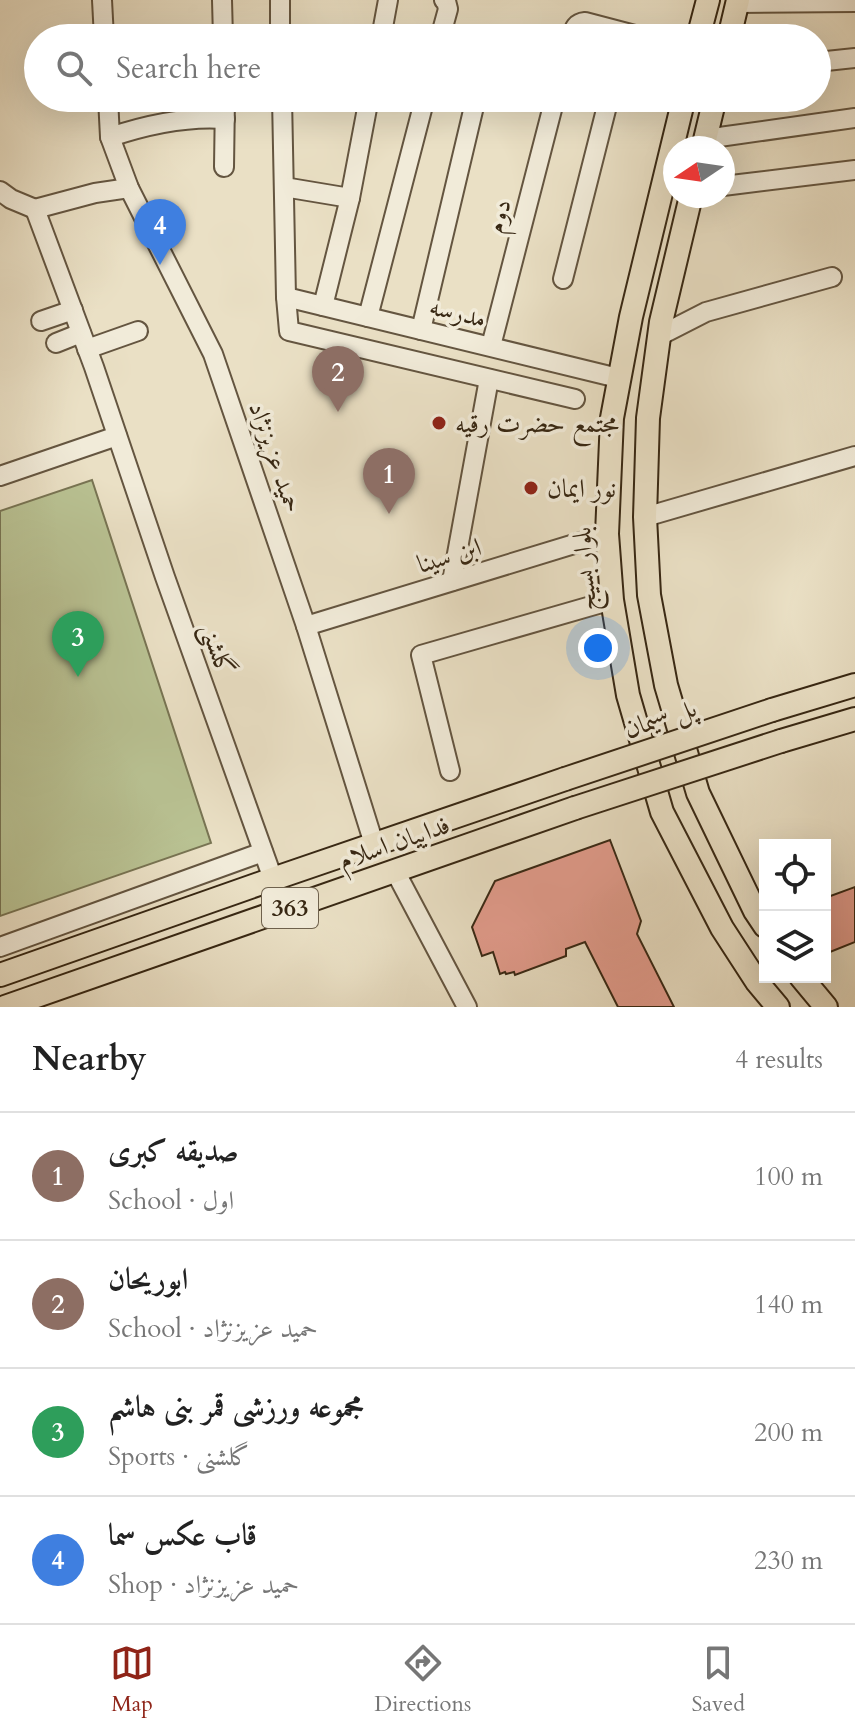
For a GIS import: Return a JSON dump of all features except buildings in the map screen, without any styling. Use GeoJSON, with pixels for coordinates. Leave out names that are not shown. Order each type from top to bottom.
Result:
{"type":"FeatureCollection","features":[{"type":"Feature","properties":{"kind":"main road"},"geometry":{"type":"LineString","coordinates":[[702,24],[708,0]]}},
{"type":"Feature","properties":{"kind":"main road"},"geometry":{"type":"LineString","coordinates":[[732,24],[738,2]]}},
{"type":"Feature","properties":{"kind":"main road","name":"بلوار بسیج"},"geometry":{"type":"LineString","coordinates":[[681,112],[634,302],[612,418],[607,534],[612,600],[628,695],[662,812],[722,928],[757,982],[778,1007]]}},
{"type":"Feature","properties":{"kind":"main road"},"geometry":{"type":"LineString","coordinates":[[706,136],[712,112]]}},
{"type":"Feature","properties":{"kind":"main road"},"geometry":{"type":"LineString","coordinates":[[688,208],[659,336],[648,418],[645,517],[649,595],[666,685],[698,793],[759,917]]}},
{"type":"Feature","properties":{"kind":"main road","name":"پل سیمان"},"geometry":{"type":"LineString","coordinates":[[565,779],[855,685]]}},
{"type":"Feature","properties":{"kind":"main road","name":"فداییان اسلام"},"geometry":{"type":"LineString","coordinates":[[5,1007],[575,808],[855,719]]}},
{"type":"Feature","properties":{"kind":"main road","name":"فداییان اسلام"},"geometry":{"type":"LineString","coordinates":[[0,975],[565,779]]}},
{"type":"Feature","properties":{"kind":"main road"},"geometry":{"type":"LineString","coordinates":[[806,983],[826,1007]]}},
{"type":"Feature","properties":{"kind":"street"},"geometry":{"type":"LineString","coordinates":[[102,0],[103,24]]}},
{"type":"Feature","properties":{"kind":"street"},"geometry":{"type":"LineString","coordinates":[[222,0],[223,24]]}},
{"type":"Feature","properties":{"kind":"street"},"geometry":{"type":"LineString","coordinates":[[280,0],[280,24]]}},
{"type":"Feature","properties":{"kind":"street"},"geometry":{"type":"LineString","coordinates":[[384,24],[388,0]]}},
{"type":"Feature","properties":{"kind":"street"},"geometry":{"type":"LineString","coordinates":[[444,0],[448,9],[444,24]]}},
{"type":"Feature","properties":{"kind":"street"},"geometry":{"type":"LineString","coordinates":[[738,2],[855,2]]}},
{"type":"Feature","properties":{"kind":"street"},"geometry":{"type":"LineString","coordinates":[[831,61],[855,58]]}},
{"type":"Feature","properties":{"kind":"street","name":"حمید عزیزنژاد"},"geometry":{"type":"LineString","coordinates":[[109,112],[110,137],[129,188],[213,354],[306,626],[374,844]]}},
{"type":"Feature","properties":{"kind":"street"},"geometry":{"type":"LineString","coordinates":[[224,167],[225,112]]}},
{"type":"Feature","properties":{"kind":"street"},"geometry":{"type":"LineString","coordinates":[[282,112],[289,331],[575,399]]}},
{"type":"Feature","properties":{"kind":"street"},"geometry":{"type":"LineString","coordinates":[[323,306],[350,198],[366,112]]}},
{"type":"Feature","properties":{"kind":"street"},"geometry":{"type":"LineString","coordinates":[[368,317],[421,112]]}},
{"type":"Feature","properties":{"kind":"street"},"geometry":{"type":"LineString","coordinates":[[421,330],[473,112]]}},
{"type":"Feature","properties":{"kind":"street","name":"دوم"},"geometry":{"type":"LineString","coordinates":[[491,346],[551,112]]}},
{"type":"Feature","properties":{"kind":"street"},"geometry":{"type":"LineString","coordinates":[[563,279],[605,112]]}},
{"type":"Feature","properties":{"kind":"street"},"geometry":{"type":"LineString","coordinates":[[735,139],[855,118]]}},
{"type":"Feature","properties":{"kind":"street"},"geometry":{"type":"LineString","coordinates":[[110,137],[149,125],[225,119]]}},
{"type":"Feature","properties":{"kind":"street"},"geometry":{"type":"LineString","coordinates":[[735,185],[855,170]]}},
{"type":"Feature","properties":{"kind":"street"},"geometry":{"type":"LineString","coordinates":[[284,187],[350,198]]}},
{"type":"Feature","properties":{"kind":"street"},"geometry":{"type":"LineString","coordinates":[[0,191],[35,209],[95,193],[129,188]]}},
{"type":"Feature","properties":{"kind":"street","name":"گلشنی"},"geometry":{"type":"LineString","coordinates":[[35,209],[273,879]]}},
{"type":"Feature","properties":{"kind":"street"},"geometry":{"type":"LineString","coordinates":[[659,336],[706,312],[832,277]]}},
{"type":"Feature","properties":{"kind":"street","name":"مدرسه"},"geometry":{"type":"LineString","coordinates":[[286,297],[618,378]]}},
{"type":"Feature","properties":{"kind":"street"},"geometry":{"type":"LineString","coordinates":[[41,321],[73,310]]}},
{"type":"Feature","properties":{"kind":"street"},"geometry":{"type":"LineString","coordinates":[[56,343],[138,331]]}},
{"type":"Feature","properties":{"kind":"street"},"geometry":{"type":"LineString","coordinates":[[452,581],[489,379]]}},
{"type":"Feature","properties":{"kind":"street"},"geometry":{"type":"LineString","coordinates":[[2,471],[117,436]]}},
{"type":"Feature","properties":{"kind":"street"},"geometry":{"type":"LineString","coordinates":[[645,517],[855,456]]}},
{"type":"Feature","properties":{"kind":"street","name":"ابن سینا"},"geometry":{"type":"LineString","coordinates":[[306,626],[607,534]]}},
{"type":"Feature","properties":{"kind":"street"},"geometry":{"type":"LineString","coordinates":[[450,771],[421,655],[612,600]]}},
{"type":"Feature","properties":{"kind":"street"},"geometry":{"type":"LineString","coordinates":[[0,947],[263,852]]}},
{"type":"Feature","properties":{"kind":"street"},"geometry":{"type":"LineString","coordinates":[[395,871],[467,1007]]}},
{"type":"Feature","properties":{"kind":"green space"},"geometry":{"type":"Polygon","coordinates":[[[92,480],[211,843],[0,916],[0,511],[92,480]]]}},
{"type":"Feature","properties":{"kind":"place","name":"قاب عکس سما"},"geometry":{"type":"Point","coordinates":[160,265]}},
{"type":"Feature","properties":{"kind":"place","name":"ابوریحان"},"geometry":{"type":"Point","coordinates":[338,412]}},
{"type":"Feature","properties":{"kind":"place","name":"مجتمع حضرت رقیه"},"geometry":{"type":"Point","coordinates":[439,423]}},
{"type":"Feature","properties":{"kind":"place","name":"نور ایمان"},"geometry":{"type":"Point","coordinates":[531,488]}},
{"type":"Feature","properties":{"kind":"place","name":"صدیقه کبری"},"geometry":{"type":"Point","coordinates":[389,514]}},
{"type":"Feature","properties":{"kind":"place","name":"مجموعه ورزشی قمر بنی هاشم"},"geometry":{"type":"Point","coordinates":[78,677]}}]}
